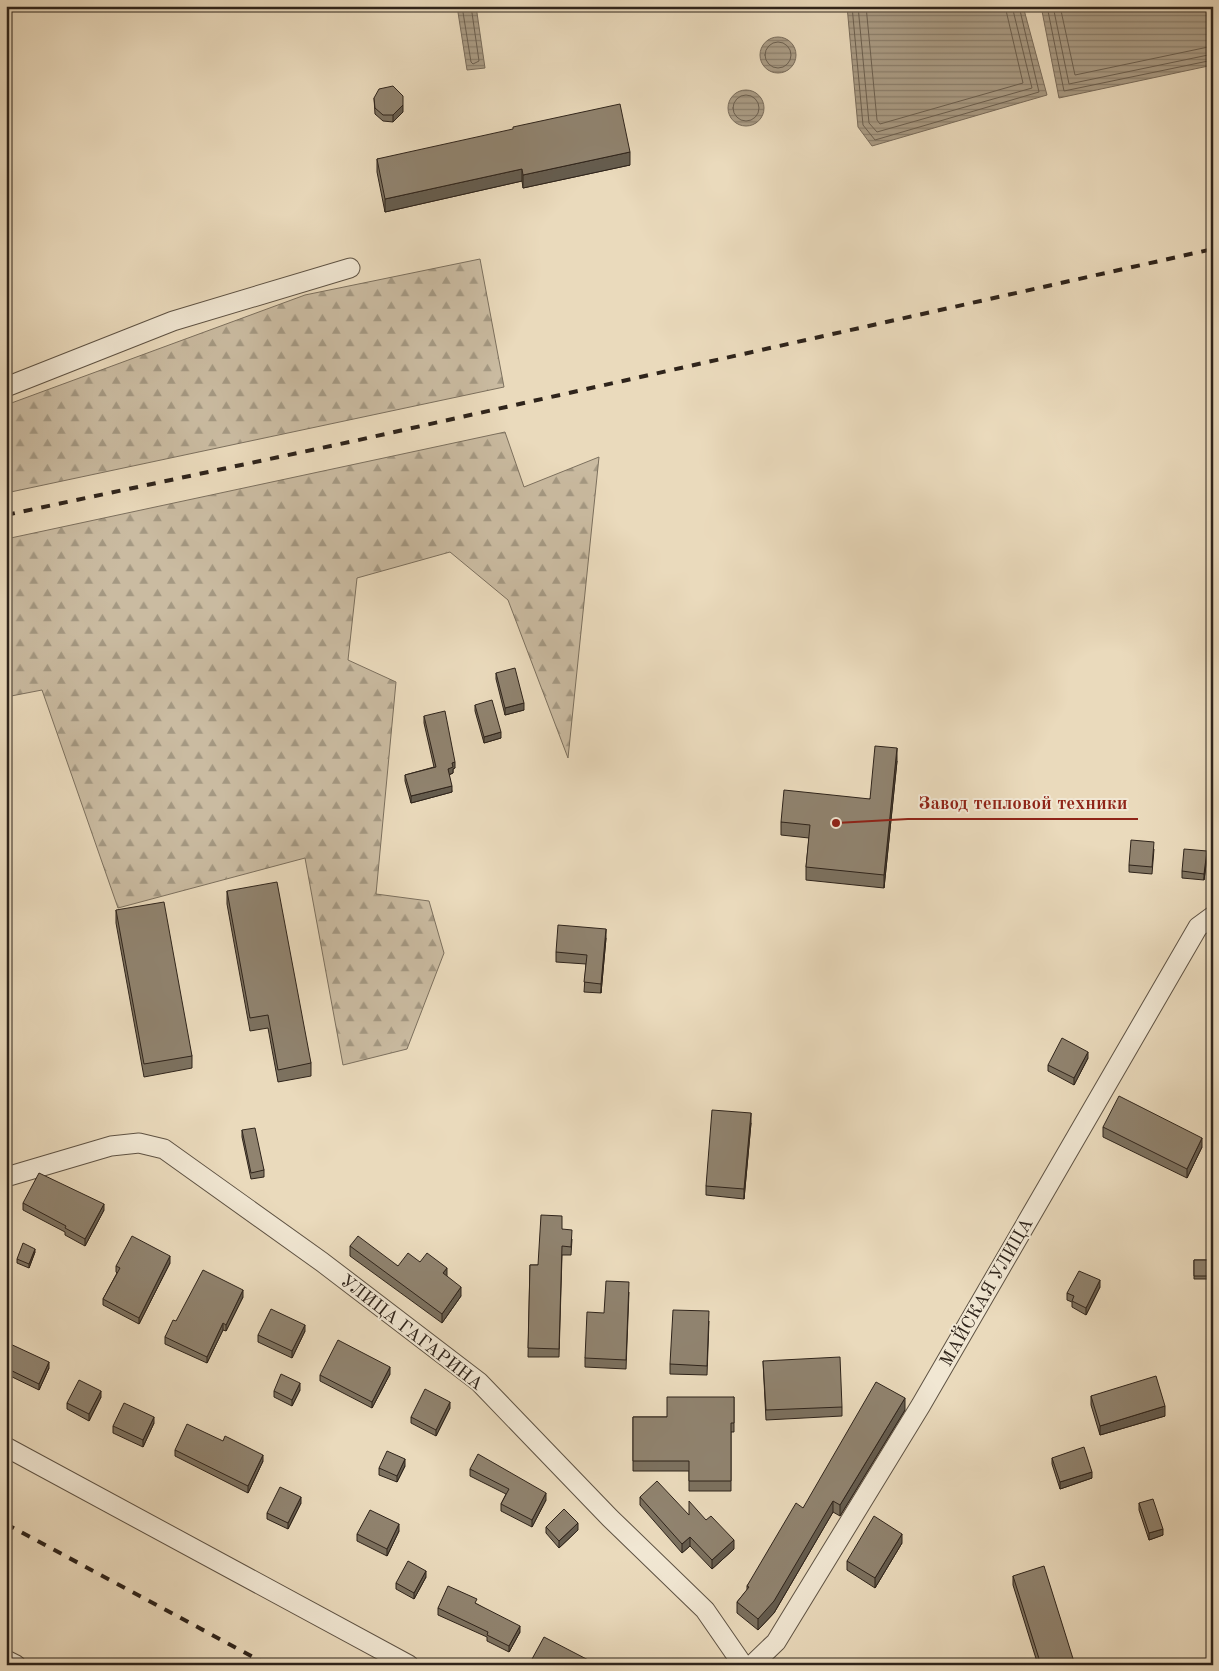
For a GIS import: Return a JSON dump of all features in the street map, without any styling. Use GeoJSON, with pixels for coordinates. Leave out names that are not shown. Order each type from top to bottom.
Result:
{"type":"FeatureCollection","features":[{"type":"Feature","properties":{"kind":"street"},"geometry":{"type":"LineString","coordinates":[[6,387],[173,321],[350,268]]}},
{"type":"Feature","properties":{"kind":"street","name":"МАЙСКАЯ УЛИЦА"},"geometry":{"type":"LineString","coordinates":[[752,1665],[776,1642],[921,1404],[1198,927],[1213,916]]}},
{"type":"Feature","properties":{"kind":"street","name":"УЛИЦА ГАГАРИНА"},"geometry":{"type":"LineString","coordinates":[[6,1177],[111,1146],[139,1143],[164,1149],[322,1262],[480,1382],[610,1518],[705,1610],[743,1665]]}},
{"type":"Feature","properties":{"kind":"street"},"geometry":{"type":"LineString","coordinates":[[6,1447],[409,1665]]}},
{"type":"Feature","properties":{"kind":"street"},"geometry":{"type":"LineString","coordinates":[[6,1660],[16,1665]]}},
{"type":"Feature","properties":{"kind":"green space"},"geometry":{"type":"Polygon","coordinates":[[[480,259],[504,387],[6,493],[6,405],[305,295],[480,259]]]}},
{"type":"Feature","properties":{"kind":"green space"},"geometry":{"type":"Polygon","coordinates":[[[505,432],[524,487],[599,457],[568,758],[508,600],[450,552],[357,578],[348,660],[396,682],[376,894],[429,901],[444,953],[407,1049],[343,1065],[305,858],[118,908],[42,690],[6,697],[6,539],[505,432]]]}},
{"type":"Feature","properties":{"kind":"water"},"geometry":{"type":"Polygon","coordinates":[[[457,6],[476,6],[485,68],[467,70],[457,6]]]}},
{"type":"Feature","properties":{"kind":"water"},"geometry":{"type":"Polygon","coordinates":[[[847,6],[1023,6],[1047,95],[872,146],[858,127],[847,6]]]}},
{"type":"Feature","properties":{"kind":"water"},"geometry":{"type":"Polygon","coordinates":[[[1041,6],[1213,6],[1213,65],[1059,98],[1041,6]]]}},
{"type":"Feature","properties":{"kind":"water"},"geometry":{"type":"Polygon","coordinates":[[[778,37],[785,38],[791,42],[795,48],[795,62],[791,68],[785,72],[778,73],[771,72],[765,68],[761,62],[760,55],[761,48],[765,42],[771,38],[778,37]]]}},
{"type":"Feature","properties":{"kind":"water"},"geometry":{"type":"Polygon","coordinates":[[[746,90],[753,91],[759,95],[763,101],[763,115],[759,121],[753,125],[746,126],[739,125],[733,121],[729,115],[728,108],[729,101],[733,95],[739,91],[746,90]]]}},
{"type":"Feature","properties":{"kind":"building"},"geometry":{"type":"Polygon","coordinates":[[[393,86],[403,96],[403,105],[393,115],[383,115],[375,108],[374,98],[379,89],[393,86]]]}},
{"type":"Feature","properties":{"kind":"building"},"geometry":{"type":"Polygon","coordinates":[[[620,104],[630,152],[523,175],[522,169],[385,199],[377,159],[620,104]]]}},
{"type":"Feature","properties":{"kind":"building"},"geometry":{"type":"Polygon","coordinates":[[[515,668],[524,703],[505,708],[496,673],[515,668]]]}},
{"type":"Feature","properties":{"kind":"building"},"geometry":{"type":"Polygon","coordinates":[[[492,700],[501,732],[484,737],[475,705],[492,700]]]}},
{"type":"Feature","properties":{"kind":"building"},"geometry":{"type":"Polygon","coordinates":[[[445,711],[455,762],[452,763],[453,767],[448,769],[452,786],[411,796],[405,775],[436,767],[424,716],[445,711]]]}},
{"type":"Feature","properties":{"kind":"building"},"geometry":{"type":"Polygon","coordinates":[[[875,746],[897,748],[884,875],[806,867],[810,825],[781,822],[784,790],[870,799],[875,746]]]}},
{"type":"Feature","properties":{"kind":"building"},"geometry":{"type":"Polygon","coordinates":[[[1131,840],[1154,842],[1152,867],[1129,865],[1131,840]]]}},
{"type":"Feature","properties":{"kind":"building"},"geometry":{"type":"Polygon","coordinates":[[[1184,849],[1207,851],[1204,874],[1182,871],[1184,849]]]}},
{"type":"Feature","properties":{"kind":"building"},"geometry":{"type":"Polygon","coordinates":[[[277,882],[311,1063],[278,1070],[268,1015],[250,1018],[227,891],[277,882]]]}},
{"type":"Feature","properties":{"kind":"building"},"geometry":{"type":"Polygon","coordinates":[[[164,902],[192,1056],[144,1064],[116,910],[164,902]]]}},
{"type":"Feature","properties":{"kind":"building"},"geometry":{"type":"Polygon","coordinates":[[[558,925],[606,929],[601,984],[584,982],[587,955],[556,952],[558,925]]]}},
{"type":"Feature","properties":{"kind":"building"},"geometry":{"type":"Polygon","coordinates":[[[1062,1038],[1088,1052],[1074,1078],[1048,1065],[1062,1038]]]}},
{"type":"Feature","properties":{"kind":"building"},"geometry":{"type":"Polygon","coordinates":[[[1119,1096],[1202,1138],[1187,1169],[1103,1127],[1119,1096]]]}},
{"type":"Feature","properties":{"kind":"building"},"geometry":{"type":"Polygon","coordinates":[[[712,1110],[751,1113],[744,1189],[706,1186],[712,1110]]]}},
{"type":"Feature","properties":{"kind":"building"},"geometry":{"type":"Polygon","coordinates":[[[255,1128],[264,1170],[251,1173],[242,1130],[255,1128]]]}},
{"type":"Feature","properties":{"kind":"building"},"geometry":{"type":"Polygon","coordinates":[[[1213,1152],[1213,1186],[1210,1186],[1213,1152]]]}},
{"type":"Feature","properties":{"kind":"building"},"geometry":{"type":"Polygon","coordinates":[[[39,1173],[104,1204],[85,1239],[65,1228],[66,1226],[23,1203],[39,1173]]]}},
{"type":"Feature","properties":{"kind":"building"},"geometry":{"type":"Polygon","coordinates":[[[541,1215],[562,1216],[562,1229],[572,1230],[571,1247],[562,1246],[559,1349],[528,1348],[530,1265],[538,1265],[541,1215]]]}},
{"type":"Feature","properties":{"kind":"building"},"geometry":{"type":"Polygon","coordinates":[[[132,1236],[170,1256],[139,1318],[103,1299],[120,1268],[116,1266],[132,1236]]]}},
{"type":"Feature","properties":{"kind":"building"},"geometry":{"type":"Polygon","coordinates":[[[358,1236],[398,1266],[408,1253],[420,1262],[427,1253],[447,1268],[443,1273],[461,1287],[442,1314],[350,1246],[358,1236]]]}},
{"type":"Feature","properties":{"kind":"building"},"geometry":{"type":"Polygon","coordinates":[[[23,1243],[35,1249],[29,1264],[17,1259],[23,1243]]]}},
{"type":"Feature","properties":{"kind":"building"},"geometry":{"type":"Polygon","coordinates":[[[1194,1260],[1208,1260],[1209,1276],[1194,1276],[1194,1260]]]}},
{"type":"Feature","properties":{"kind":"building"},"geometry":{"type":"Polygon","coordinates":[[[203,1270],[243,1290],[226,1325],[223,1323],[207,1357],[165,1337],[173,1320],[176,1321],[203,1270]]]}},
{"type":"Feature","properties":{"kind":"building"},"geometry":{"type":"Polygon","coordinates":[[[1079,1271],[1100,1280],[1086,1308],[1072,1301],[1074,1296],[1067,1293],[1079,1271]]]}},
{"type":"Feature","properties":{"kind":"building"},"geometry":{"type":"Polygon","coordinates":[[[606,1281],[629,1282],[626,1360],[585,1358],[587,1312],[604,1313],[606,1281]]]}},
{"type":"Feature","properties":{"kind":"building"},"geometry":{"type":"Polygon","coordinates":[[[271,1309],[305,1325],[292,1351],[258,1335],[271,1309]]]}},
{"type":"Feature","properties":{"kind":"building"},"geometry":{"type":"Polygon","coordinates":[[[673,1310],[709,1311],[707,1366],[670,1364],[673,1310]]]}},
{"type":"Feature","properties":{"kind":"building"},"geometry":{"type":"Polygon","coordinates":[[[338,1340],[390,1367],[372,1402],[320,1375],[338,1340]]]}},
{"type":"Feature","properties":{"kind":"building"},"geometry":{"type":"Polygon","coordinates":[[[6,1342],[49,1362],[39,1384],[6,1368],[6,1342]]]}},
{"type":"Feature","properties":{"kind":"building"},"geometry":{"type":"Polygon","coordinates":[[[840,1357],[842,1407],[766,1410],[763,1361],[840,1357]]]}},
{"type":"Feature","properties":{"kind":"building"},"geometry":{"type":"Polygon","coordinates":[[[281,1374],[300,1383],[292,1400],[274,1391],[281,1374]]]}},
{"type":"Feature","properties":{"kind":"building"},"geometry":{"type":"Polygon","coordinates":[[[1156,1376],[1165,1406],[1100,1426],[1091,1396],[1156,1376]]]}},
{"type":"Feature","properties":{"kind":"building"},"geometry":{"type":"Polygon","coordinates":[[[79,1380],[101,1391],[89,1414],[67,1403],[79,1380]]]}},
{"type":"Feature","properties":{"kind":"building"},"geometry":{"type":"Polygon","coordinates":[[[876,1382],[905,1398],[840,1505],[833,1501],[774,1601],[758,1619],[737,1602],[749,1587],[747,1586],[796,1503],[803,1508],[876,1382]]]}},
{"type":"Feature","properties":{"kind":"building"},"geometry":{"type":"Polygon","coordinates":[[[425,1389],[450,1402],[436,1430],[411,1417],[425,1389]]]}},
{"type":"Feature","properties":{"kind":"building"},"geometry":{"type":"Polygon","coordinates":[[[667,1397],[734,1397],[734,1423],[731,1423],[731,1481],[689,1481],[689,1461],[633,1461],[633,1417],[667,1417],[667,1397]]]}},
{"type":"Feature","properties":{"kind":"building"},"geometry":{"type":"Polygon","coordinates":[[[124,1403],[154,1417],[143,1440],[113,1426],[124,1403]]]}},
{"type":"Feature","properties":{"kind":"building"},"geometry":{"type":"Polygon","coordinates":[[[187,1424],[223,1441],[225,1436],[263,1455],[248,1486],[175,1450],[187,1424]]]}},
{"type":"Feature","properties":{"kind":"building"},"geometry":{"type":"Polygon","coordinates":[[[1084,1447],[1092,1472],[1060,1482],[1052,1458],[1084,1447]]]}},
{"type":"Feature","properties":{"kind":"building"},"geometry":{"type":"Polygon","coordinates":[[[387,1451],[405,1459],[397,1476],[379,1468],[387,1451]]]}},
{"type":"Feature","properties":{"kind":"building"},"geometry":{"type":"Polygon","coordinates":[[[478,1454],[546,1493],[532,1520],[501,1504],[509,1489],[470,1469],[478,1454]]]}},
{"type":"Feature","properties":{"kind":"building"},"geometry":{"type":"Polygon","coordinates":[[[657,1481],[689,1515],[689,1501],[706,1520],[711,1516],[734,1540],[712,1560],[690,1537],[682,1544],[640,1497],[657,1481]]]}},
{"type":"Feature","properties":{"kind":"building"},"geometry":{"type":"Polygon","coordinates":[[[280,1487],[301,1497],[288,1523],[267,1513],[280,1487]]]}},
{"type":"Feature","properties":{"kind":"building"},"geometry":{"type":"Polygon","coordinates":[[[1153,1499],[1163,1529],[1149,1533],[1139,1503],[1153,1499]]]}},
{"type":"Feature","properties":{"kind":"building"},"geometry":{"type":"Polygon","coordinates":[[[564,1509],[578,1523],[559,1541],[546,1527],[564,1509]]]}},
{"type":"Feature","properties":{"kind":"building"},"geometry":{"type":"Polygon","coordinates":[[[370,1510],[399,1524],[387,1549],[357,1534],[370,1510]]]}},
{"type":"Feature","properties":{"kind":"building"},"geometry":{"type":"Polygon","coordinates":[[[874,1516],[902,1534],[875,1578],[847,1561],[874,1516]]]}},
{"type":"Feature","properties":{"kind":"building"},"geometry":{"type":"Polygon","coordinates":[[[408,1561],[426,1571],[414,1593],[396,1583],[408,1561]]]}},
{"type":"Feature","properties":{"kind":"building"},"geometry":{"type":"Polygon","coordinates":[[[1044,1566],[1075,1665],[1041,1665],[1013,1576],[1044,1566]]]}},
{"type":"Feature","properties":{"kind":"building"},"geometry":{"type":"Polygon","coordinates":[[[448,1586],[477,1599],[475,1603],[520,1626],[509,1646],[487,1635],[488,1632],[438,1608],[448,1586]]]}},
{"type":"Feature","properties":{"kind":"building"},"geometry":{"type":"Polygon","coordinates":[[[544,1637],[598,1665],[543,1665],[532,1659],[544,1637]]]}},
{"type":"Feature","properties":{"kind":"railway"},"geometry":{"type":"LineString","coordinates":[[6,515],[354,441],[1213,249]]}},
{"type":"Feature","properties":{"kind":"railway"},"geometry":{"type":"LineString","coordinates":[[6,1524],[268,1665]]}},
{"type":"Feature","properties":{"kind":"place","name":"Завод тепловой техники"},"geometry":{"type":"Point","coordinates":[836,823]}}]}
